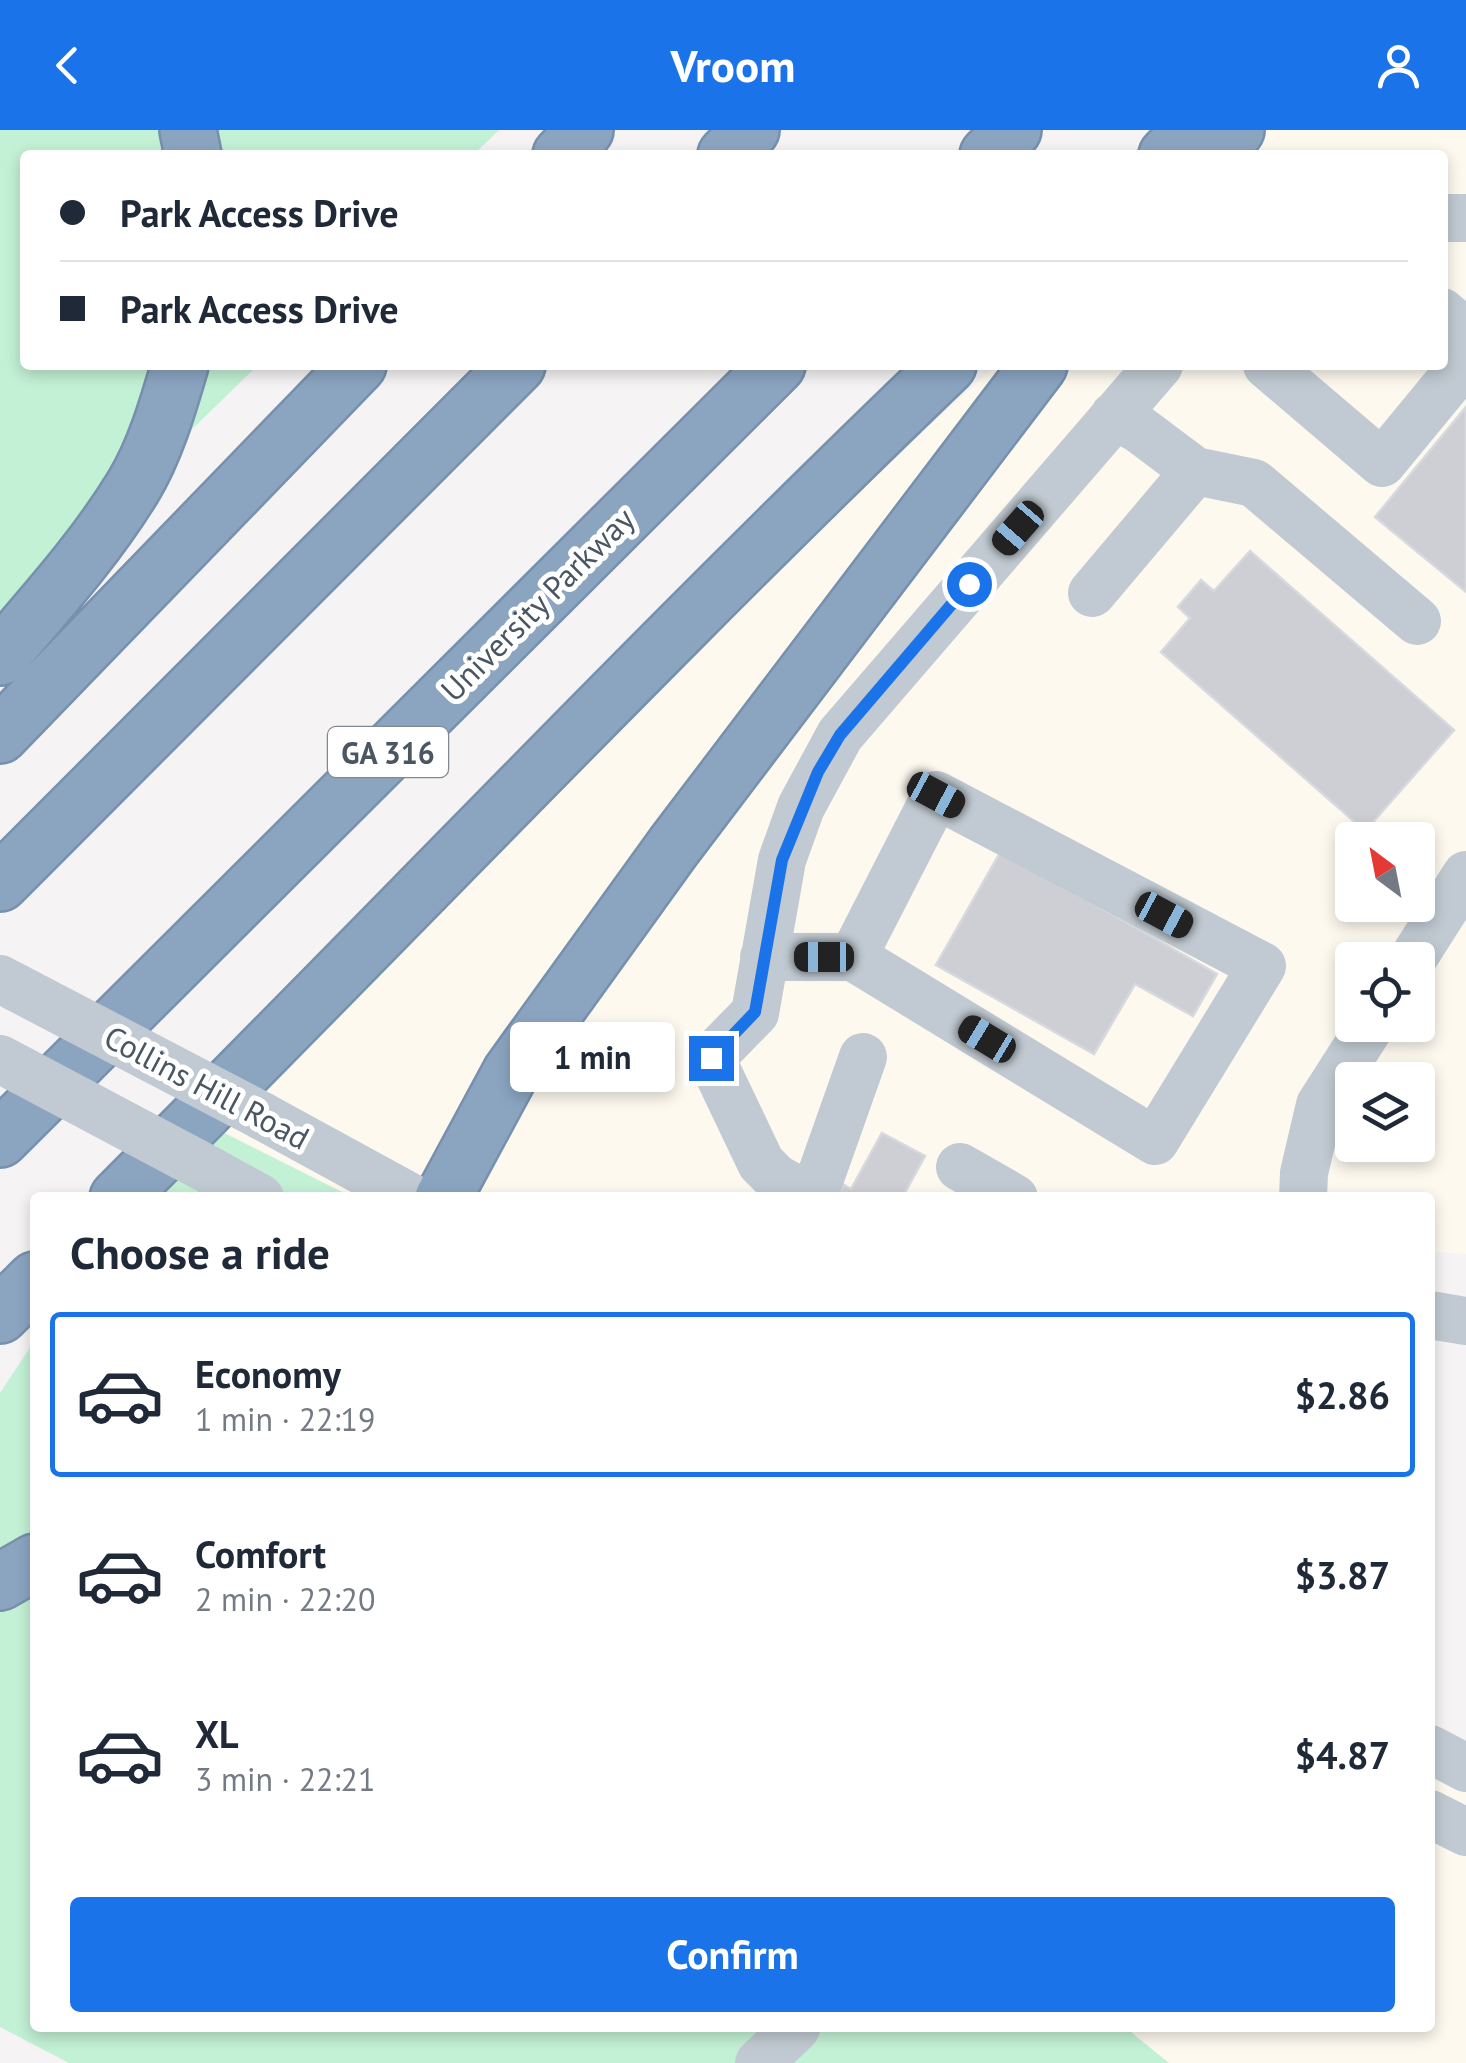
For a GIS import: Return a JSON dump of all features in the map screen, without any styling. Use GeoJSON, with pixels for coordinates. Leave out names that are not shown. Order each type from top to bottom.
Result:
{"type":"FeatureCollection","features":[{"type":"Feature","properties":{"kind":"highway"},"geometry":{"type":"LineString","coordinates":[[566,150],[585,130]]}},
{"type":"Feature","properties":{"kind":"highway"},"geometry":{"type":"LineString","coordinates":[[731,150],[751,130]]}},
{"type":"Feature","properties":{"kind":"highway"},"geometry":{"type":"LineString","coordinates":[[993,150],[1013,130]]}},
{"type":"Feature","properties":{"kind":"highway"},"geometry":{"type":"LineString","coordinates":[[1172,150],[1193,130]]}},
{"type":"Feature","properties":{"kind":"highway"},"geometry":{"type":"LineString","coordinates":[[1219,150],[1236,130]]}},
{"type":"Feature","properties":{"kind":"highway"},"geometry":{"type":"LineString","coordinates":[[0,657],[90,551],[135,484],[178,370]]}},
{"type":"Feature","properties":{"kind":"highway"},"geometry":{"type":"LineString","coordinates":[[0,734],[353,370]]}},
{"type":"Feature","properties":{"kind":"highway"},"geometry":{"type":"LineString","coordinates":[[0,883],[512,370]]}},
{"type":"Feature","properties":{"kind":"highway","name":"University Parkway"},"geometry":{"type":"LineString","coordinates":[[0,1139],[772,370]]}},
{"type":"Feature","properties":{"kind":"highway"},"geometry":{"type":"LineString","coordinates":[[124,1192],[448,860],[943,370]]}},
{"type":"Feature","properties":{"kind":"highway"},"geometry":{"type":"LineString","coordinates":[[446,1192],[511,1072],[674,846],[1035,370]]}},
{"type":"Feature","properties":{"kind":"highway"},"geometry":{"type":"LineString","coordinates":[[0,1314],[30,1285]]}},
{"type":"Feature","properties":{"kind":"highway"},"geometry":{"type":"LineString","coordinates":[[0,1582],[30,1565]]}},
{"type":"Feature","properties":{"kind":"street"},"geometry":{"type":"LineString","coordinates":[[1273,370],[1382,463],[1466,361]]}},
{"type":"Feature","properties":{"kind":"street"},"geometry":{"type":"LineString","coordinates":[[801,1192],[776,1178],[761,1163],[711,1058],[755,1012],[782,860],[809,789],[840,735],[1155,370]]}},
{"type":"Feature","properties":{"kind":"street"},"geometry":{"type":"LineString","coordinates":[[1114,416],[1139,429],[1195,471],[1254,483],[1417,621]]}},
{"type":"Feature","properties":{"kind":"street"},"geometry":{"type":"LineString","coordinates":[[1092,593],[1195,471]]}},
{"type":"Feature","properties":{"kind":"street"},"geometry":{"type":"LineString","coordinates":[[764,957],[853,957],[1155,1141],[1262,966],[936,795],[853,957]]}},
{"type":"Feature","properties":{"kind":"street"},"geometry":{"type":"LineString","coordinates":[[1437,943],[1466,875]]}},
{"type":"Feature","properties":{"kind":"street","name":"Collins Hill Road"},"geometry":{"type":"LineString","coordinates":[[0,978],[401,1192]]}},
{"type":"Feature","properties":{"kind":"street"},"geometry":{"type":"LineString","coordinates":[[1303,1192],[1320,1105],[1359,1042]]}},
{"type":"Feature","properties":{"kind":"street"},"geometry":{"type":"LineString","coordinates":[[814,1192],[863,1057]]}},
{"type":"Feature","properties":{"kind":"street"},"geometry":{"type":"LineString","coordinates":[[0,1058],[249,1192]]}},
{"type":"Feature","properties":{"kind":"street"},"geometry":{"type":"LineString","coordinates":[[960,1168],[1003,1192]]}},
{"type":"Feature","properties":{"kind":"street"},"geometry":{"type":"LineString","coordinates":[[1435,1316],[1466,1321]]}},
{"type":"Feature","properties":{"kind":"street"},"geometry":{"type":"LineString","coordinates":[[1435,1752],[1466,1768]]}},
{"type":"Feature","properties":{"kind":"street"},"geometry":{"type":"LineString","coordinates":[[1435,1816],[1466,1832]]}},
{"type":"Feature","properties":{"kind":"street"},"geometry":{"type":"LineString","coordinates":[[758,2063],[792,2032]]}},
{"type":"Feature","properties":{"kind":"shaded area"},"geometry":{"type":"Polygon","coordinates":[[[1257,130],[1466,130],[1466,1254],[1435,1252],[1435,1192],[342,1192],[176,1107],[991,370],[1448,370],[1448,150],[1235,150],[1257,130]]]}},
{"type":"Feature","properties":{"kind":"shaded area"},"geometry":{"type":"Polygon","coordinates":[[[1435,1771],[1466,1790],[1466,2063],[878,2063],[891,2032],[1435,2032],[1435,1771]]]}},
{"type":"Feature","properties":{"kind":"green space"},"geometry":{"type":"Polygon","coordinates":[[[0,130],[499,130],[478,150],[20,150],[20,370],[253,370],[0,616],[0,130]]]}},
{"type":"Feature","properties":{"kind":"green space"},"geometry":{"type":"Polygon","coordinates":[[[186,1114],[342,1192],[134,1192],[186,1114]]]}},
{"type":"Feature","properties":{"kind":"green space"},"geometry":{"type":"Polygon","coordinates":[[[30,1348],[30,2032],[1131,2032],[1169,2063],[69,2063],[0,2027],[0,1393],[30,1348]]]}},
{"type":"Feature","properties":{"kind":"building"},"geometry":{"type":"Polygon","coordinates":[[[1466,407],[1466,592],[1375,517],[1466,407]]]}},
{"type":"Feature","properties":{"kind":"building"},"geometry":{"type":"Polygon","coordinates":[[[1250,551],[1454,730],[1373,822],[1355,822],[1161,652],[1190,618],[1178,607],[1201,580],[1214,591],[1250,551]]]}},
{"type":"Feature","properties":{"kind":"building"},"geometry":{"type":"Polygon","coordinates":[[[1001,851],[1217,974],[1193,1016],[1135,984],[1094,1054],[936,965],[1001,851]]]}},
{"type":"Feature","properties":{"kind":"building"},"geometry":{"type":"Polygon","coordinates":[[[882,1133],[925,1156],[905,1192],[840,1192],[844,1185],[851,1189],[882,1133]]]}},
{"type":"Feature","properties":{"kind":"route"},"geometry":{"type":"LineString","coordinates":[[711,1058],[755,1012],[782,860],[818,772],[840,735],[969,584]]}}]}
